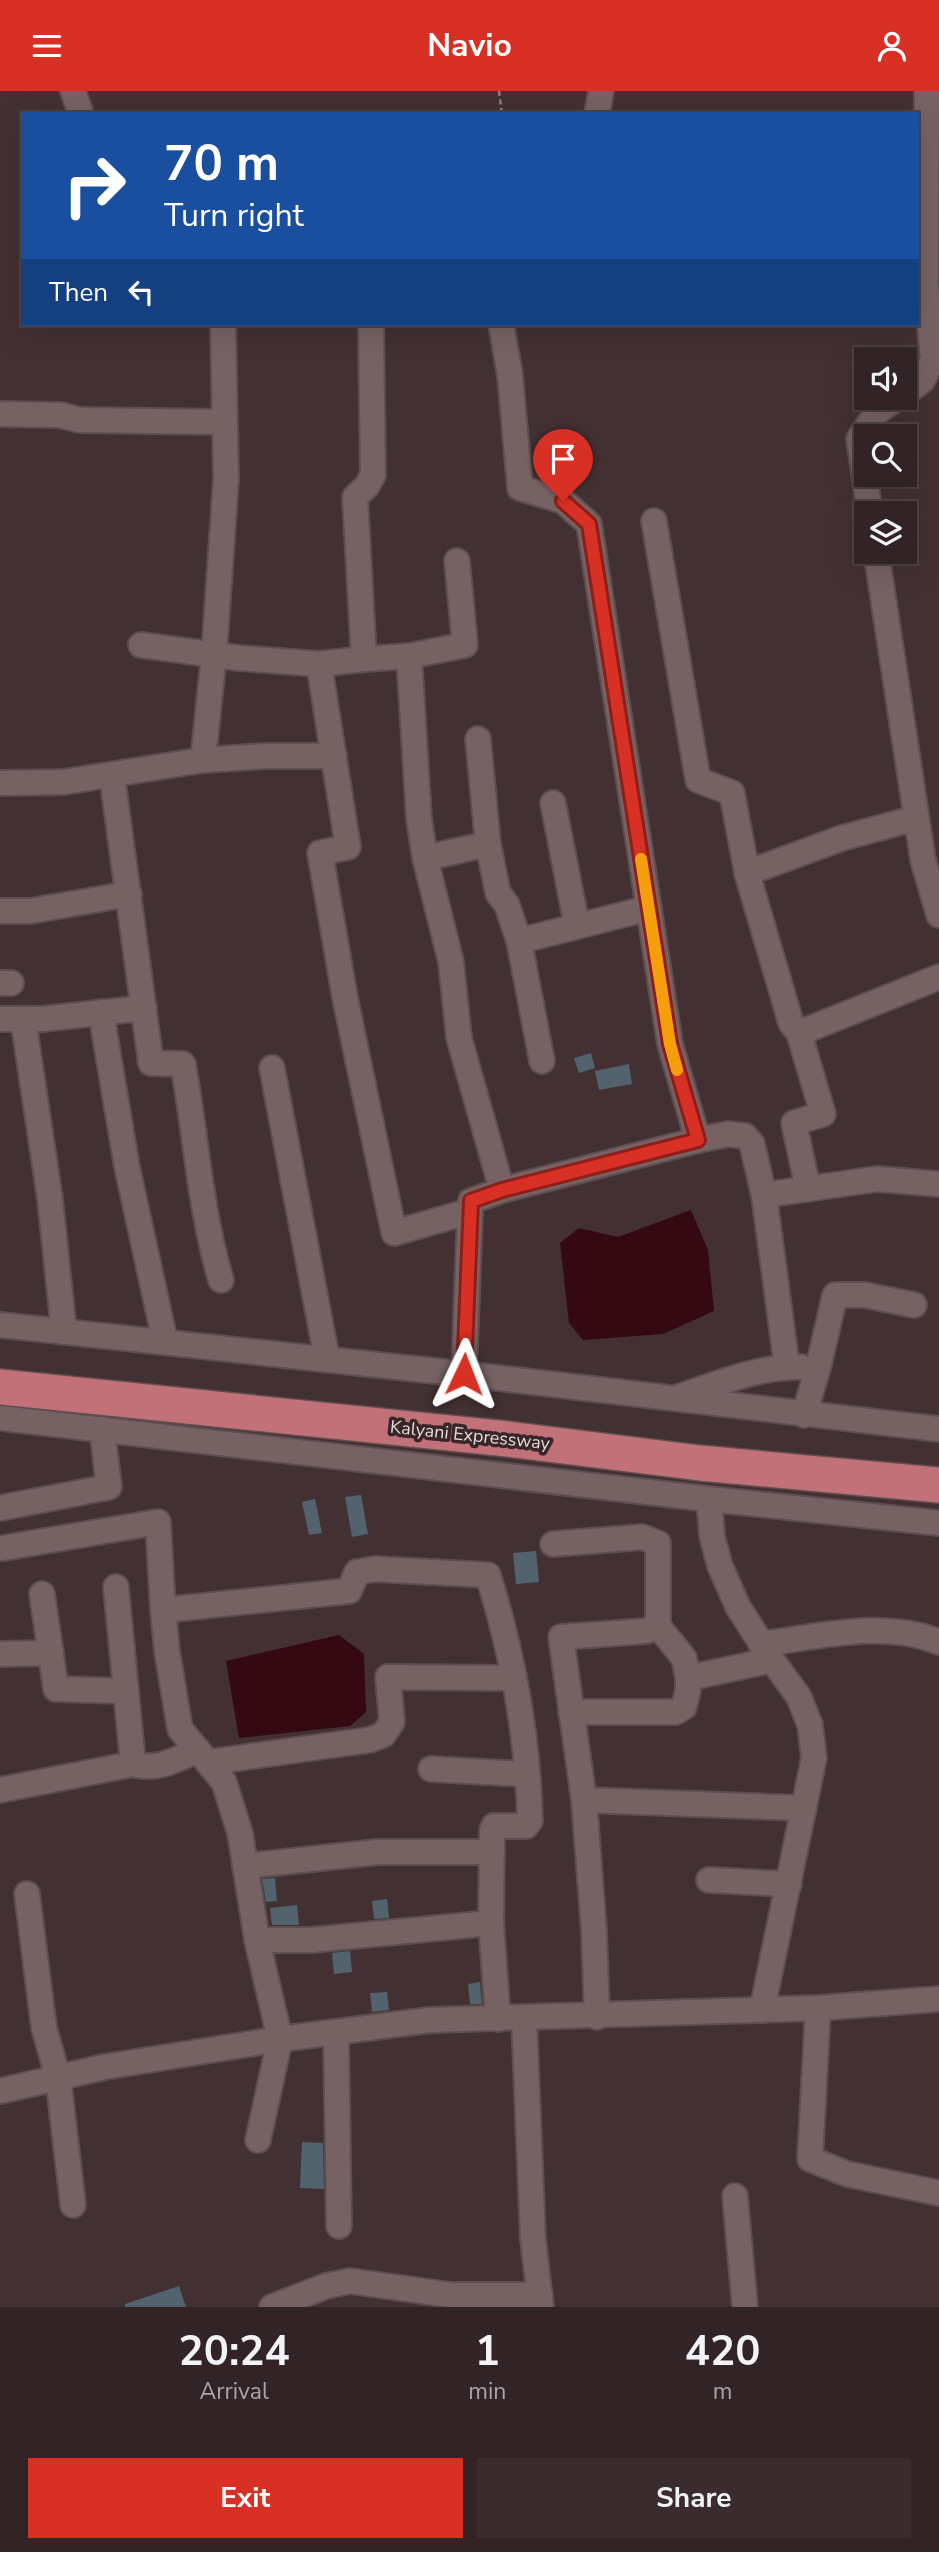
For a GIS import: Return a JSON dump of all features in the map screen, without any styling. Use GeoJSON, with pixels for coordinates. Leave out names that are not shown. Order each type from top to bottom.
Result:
{"type":"FeatureCollection","features":[{"type":"Feature","properties":{"kind":"highway","name":"Kalyani Expressway"},"geometry":{"type":"LineString","coordinates":[[0,1387],[508,1439],[700,1463],[939,1485]]}},
{"type":"Feature","properties":{"kind":"street"},"geometry":{"type":"LineString","coordinates":[[73,91],[80,112]]}},
{"type":"Feature","properties":{"kind":"street"},"geometry":{"type":"LineString","coordinates":[[597,112],[601,91]]}},
{"type":"Feature","properties":{"kind":"street"},"geometry":{"type":"LineString","coordinates":[[917,385],[922,381],[933,359],[926,285],[933,153],[926,91]]}},
{"type":"Feature","properties":{"kind":"street"},"geometry":{"type":"LineString","coordinates":[[203,760],[214,655],[226,479],[223,326]]}},
{"type":"Feature","properties":{"kind":"street"},"geometry":{"type":"LineString","coordinates":[[500,326],[510,375],[520,488],[563,501],[589,524],[670,1044],[698,1140]]}},
{"type":"Feature","properties":{"kind":"street"},"geometry":{"type":"LineString","coordinates":[[363,659],[355,497],[367,486],[373,475],[371,327]]}},
{"type":"Feature","properties":{"kind":"street"},"geometry":{"type":"LineString","coordinates":[[868,501],[859,439],[880,410]]}},
{"type":"Feature","properties":{"kind":"street"},"geometry":{"type":"LineString","coordinates":[[0,414],[60,415],[80,420],[223,422]]}},
{"type":"Feature","properties":{"kind":"street"},"geometry":{"type":"LineString","coordinates":[[654,521],[698,780],[732,793],[747,873],[791,1023],[799,1033],[823,1114],[794,1123],[807,1189]]}},
{"type":"Feature","properties":{"kind":"street"},"geometry":{"type":"LineString","coordinates":[[141,645],[214,655],[319,664],[409,656],[465,645],[457,561]]}},
{"type":"Feature","properties":{"kind":"street"},"geometry":{"type":"LineString","coordinates":[[878,564],[916,818],[933,871],[939,915]]}},
{"type":"Feature","properties":{"kind":"street"},"geometry":{"type":"LineString","coordinates":[[409,656],[419,819],[425,857],[451,962],[459,1038],[502,1190]]}},
{"type":"Feature","properties":{"kind":"street"},"geometry":{"type":"LineString","coordinates":[[319,664],[348,847],[320,853],[345,998],[394,1233],[470,1211]]}},
{"type":"Feature","properties":{"kind":"street"},"geometry":{"type":"LineString","coordinates":[[478,739],[488,844],[498,893],[507,905],[519,941],[542,1061]]}},
{"type":"Feature","properties":{"kind":"street"},"geometry":{"type":"LineString","coordinates":[[0,783],[64,782],[203,760],[266,756],[334,757]]}},
{"type":"Feature","properties":{"kind":"street"},"geometry":{"type":"LineString","coordinates":[[112,776],[151,1063],[183,1063],[209,1239],[221,1280]]}},
{"type":"Feature","properties":{"kind":"street"},"geometry":{"type":"LineString","coordinates":[[553,803],[577,926]]}},
{"type":"Feature","properties":{"kind":"street"},"geometry":{"type":"LineString","coordinates":[[747,873],[842,838],[916,818]]}},
{"type":"Feature","properties":{"kind":"street"},"geometry":{"type":"LineString","coordinates":[[425,857],[488,844]]}},
{"type":"Feature","properties":{"kind":"street"},"geometry":{"type":"LineString","coordinates":[[0,911],[30,911],[129,894]]}},
{"type":"Feature","properties":{"kind":"street"},"geometry":{"type":"LineString","coordinates":[[519,941],[649,908]]}},
{"type":"Feature","properties":{"kind":"street"},"geometry":{"type":"LineString","coordinates":[[799,1033],[939,977]]}},
{"type":"Feature","properties":{"kind":"street"},"geometry":{"type":"LineString","coordinates":[[64,1332],[50,1199],[12,1019],[144,1008]]}},
{"type":"Feature","properties":{"kind":"street"},"geometry":{"type":"LineString","coordinates":[[101,1013],[127,1167],[165,1341]]}},
{"type":"Feature","properties":{"kind":"street"},"geometry":{"type":"LineString","coordinates":[[272,1068],[327,1359]]}},
{"type":"Feature","properties":{"kind":"street"},"geometry":{"type":"LineString","coordinates":[[464,1374],[471,1201],[502,1190],[727,1134],[745,1136],[752,1145],[764,1195],[787,1367]]}},
{"type":"Feature","properties":{"kind":"street"},"geometry":{"type":"LineString","coordinates":[[764,1195],[877,1179],[939,1184]]}},
{"type":"Feature","properties":{"kind":"street"},"geometry":{"type":"LineString","coordinates":[[804,1415],[835,1295],[865,1295],[914,1305]]}},
{"type":"Feature","properties":{"kind":"street"},"geometry":{"type":"LineString","coordinates":[[0,1325],[464,1374],[939,1429]]}},
{"type":"Feature","properties":{"kind":"street"},"geometry":{"type":"LineString","coordinates":[[674,1398],[749,1372],[787,1367],[818,1368]]}},
{"type":"Feature","properties":{"kind":"street"},"geometry":{"type":"LineString","coordinates":[[0,1417],[939,1523]]}},
{"type":"Feature","properties":{"kind":"street"},"geometry":{"type":"LineString","coordinates":[[0,1508],[109,1487],[102,1429]]}},
{"type":"Feature","properties":{"kind":"street"},"geometry":{"type":"LineString","coordinates":[[709,1499],[712,1536],[720,1566],[738,1607],[799,1697],[810,1725],[814,1758],[762,2010]]}},
{"type":"Feature","properties":{"kind":"street"},"geometry":{"type":"LineString","coordinates":[[3,1548],[158,1522],[167,1651],[180,1730],[224,1782],[240,1833],[257,1940],[279,2039],[258,2140]]}},
{"type":"Feature","properties":{"kind":"street"},"geometry":{"type":"LineString","coordinates":[[553,1544],[642,1537],[658,1543],[658,1626],[684,1658],[688,1678],[684,1707],[677,1712],[571,1712]]}},
{"type":"Feature","properties":{"kind":"street"},"geometry":{"type":"LineString","coordinates":[[163,1610],[349,1591],[357,1572],[375,1569],[488,1575],[504,1625],[522,1718],[530,1821],[526,1826],[494,1826],[492,1831],[491,1923],[498,2019]]}},
{"type":"Feature","properties":{"kind":"street"},"geometry":{"type":"LineString","coordinates":[[116,1587],[133,1764]]}},
{"type":"Feature","properties":{"kind":"street"},"geometry":{"type":"LineString","coordinates":[[42,1594],[56,1689],[126,1691]]}},
{"type":"Feature","properties":{"kind":"street"},"geometry":{"type":"LineString","coordinates":[[597,2017],[594,1931],[584,1800],[561,1637],[646,1631],[658,1626]]}},
{"type":"Feature","properties":{"kind":"street"},"geometry":{"type":"LineString","coordinates":[[688,1678],[766,1652],[868,1631],[921,1635],[939,1642]]}},
{"type":"Feature","properties":{"kind":"street"},"geometry":{"type":"LineString","coordinates":[[0,1654],[51,1653]]}},
{"type":"Feature","properties":{"kind":"street"},"geometry":{"type":"LineString","coordinates":[[0,1790],[133,1764],[144,1767],[204,1756],[358,1742],[383,1735],[392,1722],[387,1677],[514,1678]]}},
{"type":"Feature","properties":{"kind":"street"},"geometry":{"type":"LineString","coordinates":[[431,1769],[526,1774]]}},
{"type":"Feature","properties":{"kind":"street"},"geometry":{"type":"LineString","coordinates":[[584,1800],[804,1808]]}},
{"type":"Feature","properties":{"kind":"street"},"geometry":{"type":"LineString","coordinates":[[245,1866],[378,1852],[492,1852]]}},
{"type":"Feature","properties":{"kind":"street"},"geometry":{"type":"LineString","coordinates":[[709,1880],[789,1884]]}},
{"type":"Feature","properties":{"kind":"street"},"geometry":{"type":"LineString","coordinates":[[27,1894],[44,2028],[58,2077],[73,2205]]}},
{"type":"Feature","properties":{"kind":"street"},"geometry":{"type":"LineString","coordinates":[[257,1940],[311,1940],[491,1923]]}},
{"type":"Feature","properties":{"kind":"street"},"geometry":{"type":"LineString","coordinates":[[0,2091],[104,2067],[279,2039],[430,2020],[597,2017],[818,2008],[939,1999]]}},
{"type":"Feature","properties":{"kind":"street"},"geometry":{"type":"LineString","coordinates":[[818,2008],[810,2159],[847,2175],[939,2193]]}},
{"type":"Feature","properties":{"kind":"street"},"geometry":{"type":"LineString","coordinates":[[272,2307],[326,2286],[349,2281],[451,2295],[540,2301],[533,2239],[524,2018]]}},
{"type":"Feature","properties":{"kind":"street"},"geometry":{"type":"LineString","coordinates":[[336,2032],[339,2225]]}},
{"type":"Feature","properties":{"kind":"street"},"geometry":{"type":"LineString","coordinates":[[735,2196],[745,2307]]}},
{"type":"Feature","properties":{"kind":"path"},"geometry":{"type":"LineString","coordinates":[[499,91],[502,112]]}},
{"type":"Feature","properties":{"kind":"shaded area"},"geometry":{"type":"Polygon","coordinates":[[[691,1210],[708,1250],[714,1311],[663,1334],[583,1340],[569,1323],[560,1243],[579,1228],[618,1237],[691,1210]]]}},
{"type":"Feature","properties":{"kind":"shaded area"},"geometry":{"type":"Polygon","coordinates":[[[339,1635],[364,1654],[366,1712],[350,1726],[239,1738],[226,1661],[339,1635]]]}},
{"type":"Feature","properties":{"kind":"building"},"geometry":{"type":"Polygon","coordinates":[[[591,1053],[595,1068],[579,1073],[574,1058],[591,1053]]]}},
{"type":"Feature","properties":{"kind":"building"},"geometry":{"type":"Polygon","coordinates":[[[629,1064],[632,1084],[599,1090],[595,1071],[629,1064]]]}},
{"type":"Feature","properties":{"kind":"building"},"geometry":{"type":"Polygon","coordinates":[[[361,1495],[368,1534],[352,1537],[345,1497],[361,1495]]]}},
{"type":"Feature","properties":{"kind":"building"},"geometry":{"type":"Polygon","coordinates":[[[315,1499],[322,1533],[309,1535],[302,1502],[315,1499]]]}},
{"type":"Feature","properties":{"kind":"building"},"geometry":{"type":"Polygon","coordinates":[[[536,1551],[539,1582],[516,1584],[513,1553],[536,1551]]]}},
{"type":"Feature","properties":{"kind":"building"},"geometry":{"type":"Polygon","coordinates":[[[275,1878],[277,1901],[266,1902],[262,1879],[275,1878]]]}},
{"type":"Feature","properties":{"kind":"building"},"geometry":{"type":"Polygon","coordinates":[[[387,1899],[389,1918],[374,1919],[372,1901],[387,1899]]]}},
{"type":"Feature","properties":{"kind":"building"},"geometry":{"type":"Polygon","coordinates":[[[297,1905],[299,1925],[272,1925],[270,1908],[297,1905]]]}},
{"type":"Feature","properties":{"kind":"building"},"geometry":{"type":"Polygon","coordinates":[[[350,1951],[352,1972],[334,1974],[332,1953],[350,1951]]]}},
{"type":"Feature","properties":{"kind":"building"},"geometry":{"type":"Polygon","coordinates":[[[480,1982],[482,2004],[470,2004],[468,1984],[480,1982]]]}},
{"type":"Feature","properties":{"kind":"building"},"geometry":{"type":"Polygon","coordinates":[[[387,1992],[389,2010],[372,2012],[370,1993],[387,1992]]]}},
{"type":"Feature","properties":{"kind":"building"},"geometry":{"type":"Polygon","coordinates":[[[302,2142],[323,2143],[324,2189],[300,2188],[302,2142]]]}},
{"type":"Feature","properties":{"kind":"building"},"geometry":{"type":"Polygon","coordinates":[[[179,2286],[186,2307],[125,2307],[125,2304],[179,2286]]]}},
{"type":"Feature","properties":{"kind":"slow traffic"},"geometry":{"type":"LineString","coordinates":[[641,859],[670,1044],[677,1070]]}},
{"type":"Feature","properties":{"kind":"route"},"geometry":{"type":"LineString","coordinates":[[464,1374],[471,1201],[502,1190],[698,1140],[670,1044],[589,524],[563,501]]}}]}
